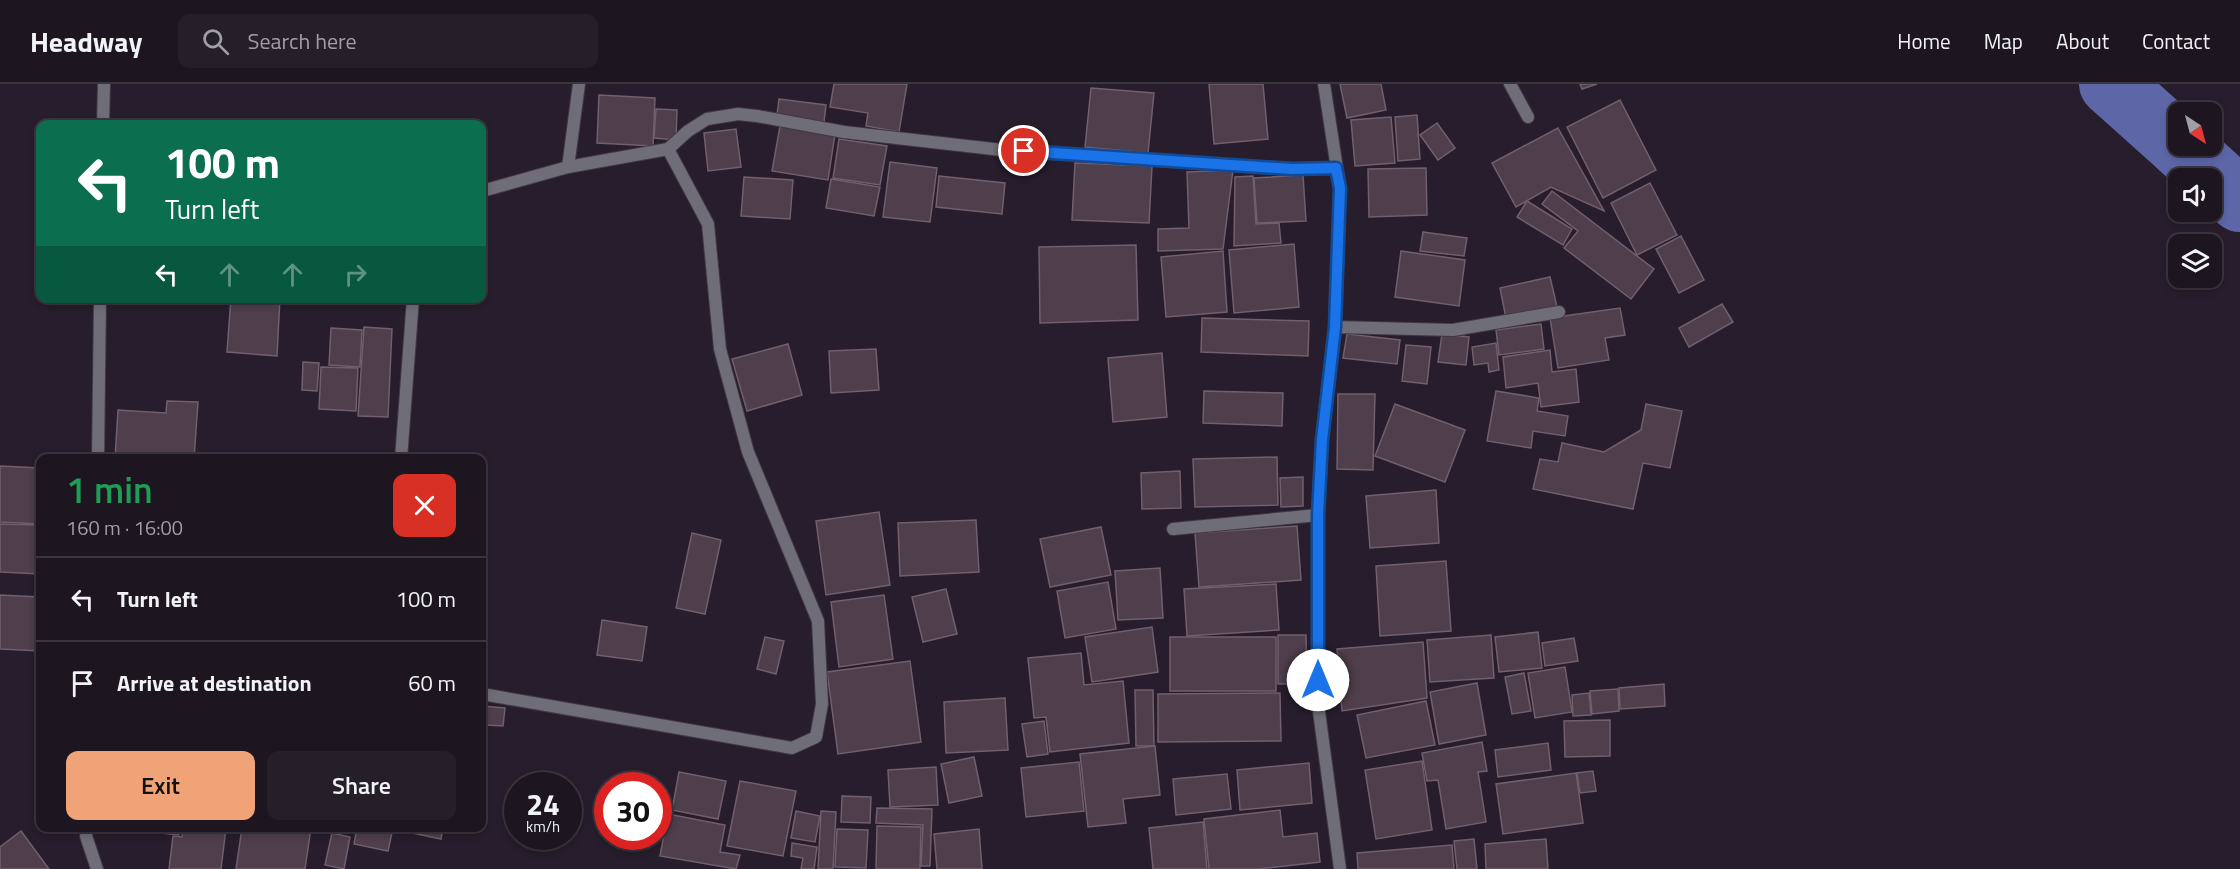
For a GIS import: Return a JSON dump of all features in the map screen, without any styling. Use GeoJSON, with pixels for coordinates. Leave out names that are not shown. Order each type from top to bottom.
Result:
{"type":"FeatureCollection","features":[{"type":"Feature","properties":{"kind":"street"},"geometry":{"type":"LineString","coordinates":[[103,120],[104,84]]}},
{"type":"Feature","properties":{"kind":"street"},"geometry":{"type":"LineString","coordinates":[[568,167],[579,84]]}},
{"type":"Feature","properties":{"kind":"street"},"geometry":{"type":"LineString","coordinates":[[1324,84],[1340,188],[1335,327],[1322,440],[1318,515],[1318,704],[1340,869]]}},
{"type":"Feature","properties":{"kind":"street"},"geometry":{"type":"LineString","coordinates":[[1510,84],[1528,117]]}},
{"type":"Feature","properties":{"kind":"street"},"geometry":{"type":"LineString","coordinates":[[486,190],[568,167],[668,149],[688,131],[707,119],[738,114],[844,132],[1002,150],[1292,169],[1336,168]]}},
{"type":"Feature","properties":{"kind":"street"},"geometry":{"type":"LineString","coordinates":[[486,695],[792,748],[816,737],[822,704],[818,621],[748,452],[720,349],[708,224],[668,149]]}},
{"type":"Feature","properties":{"kind":"street"},"geometry":{"type":"LineString","coordinates":[[98,454],[100,303]]}},
{"type":"Feature","properties":{"kind":"street"},"geometry":{"type":"LineString","coordinates":[[401,454],[413,303]]}},
{"type":"Feature","properties":{"kind":"street"},"geometry":{"type":"LineString","coordinates":[[1335,327],[1453,330],[1559,312]]}},
{"type":"Feature","properties":{"kind":"street"},"geometry":{"type":"LineString","coordinates":[[1173,530],[1318,515]]}},
{"type":"Feature","properties":{"kind":"street"},"geometry":{"type":"LineString","coordinates":[[86,832],[97,869]]}},
{"type":"Feature","properties":{"kind":"building"},"geometry":{"type":"Polygon","coordinates":[[[834,84],[907,84],[899,132],[866,126],[868,113],[830,107],[834,84]]]}},
{"type":"Feature","properties":{"kind":"building"},"geometry":{"type":"Polygon","coordinates":[[[1209,84],[1263,84],[1268,139],[1214,144],[1209,84]]]}},
{"type":"Feature","properties":{"kind":"building"},"geometry":{"type":"Polygon","coordinates":[[[1340,84],[1381,84],[1386,110],[1347,118],[1340,84]]]}},
{"type":"Feature","properties":{"kind":"building"},"geometry":{"type":"Polygon","coordinates":[[[1580,84],[1597,84],[1582,89],[1580,84]]]}},
{"type":"Feature","properties":{"kind":"building"},"geometry":{"type":"Polygon","coordinates":[[[1091,88],[1154,93],[1148,153],[1085,147],[1091,88]]]}},
{"type":"Feature","properties":{"kind":"building"},"geometry":{"type":"Polygon","coordinates":[[[599,95],[655,98],[653,146],[597,143],[599,95]]]}},
{"type":"Feature","properties":{"kind":"building"},"geometry":{"type":"Polygon","coordinates":[[[779,99],[826,105],[824,122],[777,115],[779,99]]]}},
{"type":"Feature","properties":{"kind":"building"},"geometry":{"type":"Polygon","coordinates":[[[1620,100],[1656,170],[1603,198],[1567,127],[1620,100]]]}},
{"type":"Feature","properties":{"kind":"building"},"geometry":{"type":"Polygon","coordinates":[[[656,109],[677,110],[676,140],[654,138],[656,109]]]}},
{"type":"Feature","properties":{"kind":"building"},"geometry":{"type":"Polygon","coordinates":[[[1417,115],[1420,159],[1398,161],[1395,117],[1417,115]]]}},
{"type":"Feature","properties":{"kind":"building"},"geometry":{"type":"Polygon","coordinates":[[[1391,117],[1395,163],[1355,166],[1351,120],[1391,117]]]}},
{"type":"Feature","properties":{"kind":"building"},"geometry":{"type":"Polygon","coordinates":[[[1437,123],[1455,148],[1438,160],[1420,135],[1437,123]]]}},
{"type":"Feature","properties":{"kind":"building"},"geometry":{"type":"Polygon","coordinates":[[[780,126],[835,134],[828,180],[772,171],[780,126]]]}},
{"type":"Feature","properties":{"kind":"building"},"geometry":{"type":"Polygon","coordinates":[[[1558,128],[1604,211],[1551,187],[1516,207],[1492,163],[1558,128]]]}},
{"type":"Feature","properties":{"kind":"building"},"geometry":{"type":"Polygon","coordinates":[[[736,129],[741,167],[708,171],[704,133],[736,129]]]}},
{"type":"Feature","properties":{"kind":"building"},"geometry":{"type":"Polygon","coordinates":[[[839,139],[887,146],[880,185],[833,178],[839,139]]]}},
{"type":"Feature","properties":{"kind":"building"},"geometry":{"type":"Polygon","coordinates":[[[890,162],[937,168],[930,222],[883,217],[890,162]]]}},
{"type":"Feature","properties":{"kind":"building"},"geometry":{"type":"Polygon","coordinates":[[[1075,163],[1152,166],[1149,223],[1072,220],[1075,163]]]}},
{"type":"Feature","properties":{"kind":"building"},"geometry":{"type":"Polygon","coordinates":[[[1426,168],[1427,215],[1369,217],[1368,169],[1426,168]]]}},
{"type":"Feature","properties":{"kind":"building"},"geometry":{"type":"Polygon","coordinates":[[[1233,170],[1223,249],[1158,251],[1158,229],[1189,228],[1187,172],[1233,170]]]}},
{"type":"Feature","properties":{"kind":"building"},"geometry":{"type":"Polygon","coordinates":[[[1303,175],[1306,221],[1257,223],[1254,178],[1303,175]]]}},
{"type":"Feature","properties":{"kind":"building"},"geometry":{"type":"Polygon","coordinates":[[[939,176],[1005,183],[1002,214],[936,207],[939,176]]]}},
{"type":"Feature","properties":{"kind":"building"},"geometry":{"type":"Polygon","coordinates":[[[1253,176],[1256,224],[1279,223],[1281,243],[1234,246],[1235,177],[1253,176]]]}},
{"type":"Feature","properties":{"kind":"building"},"geometry":{"type":"Polygon","coordinates":[[[744,177],[793,180],[790,219],[741,216],[744,177]]]}},
{"type":"Feature","properties":{"kind":"building"},"geometry":{"type":"Polygon","coordinates":[[[831,179],[880,187],[874,216],[826,208],[831,179]]]}},
{"type":"Feature","properties":{"kind":"building"},"geometry":{"type":"Polygon","coordinates":[[[1650,183],[1677,235],[1637,255],[1611,203],[1650,183]]]}},
{"type":"Feature","properties":{"kind":"building"},"geometry":{"type":"Polygon","coordinates":[[[1552,191],[1654,269],[1631,299],[1564,248],[1578,231],[1542,204],[1552,191]]]}},
{"type":"Feature","properties":{"kind":"building"},"geometry":{"type":"Polygon","coordinates":[[[1527,201],[1572,229],[1563,245],[1517,217],[1527,201]]]}},
{"type":"Feature","properties":{"kind":"building"},"geometry":{"type":"Polygon","coordinates":[[[1423,232],[1467,238],[1464,256],[1420,251],[1423,232]]]}},
{"type":"Feature","properties":{"kind":"building"},"geometry":{"type":"Polygon","coordinates":[[[1681,236],[1704,280],[1679,293],[1656,249],[1681,236]]]}},
{"type":"Feature","properties":{"kind":"building"},"geometry":{"type":"Polygon","coordinates":[[[1294,244],[1299,307],[1234,313],[1229,250],[1294,244]]]}},
{"type":"Feature","properties":{"kind":"building"},"geometry":{"type":"Polygon","coordinates":[[[1136,245],[1138,320],[1040,323],[1039,247],[1136,245]]]}},
{"type":"Feature","properties":{"kind":"building"},"geometry":{"type":"Polygon","coordinates":[[[1223,251],[1227,312],[1166,317],[1161,257],[1223,251]]]}},
{"type":"Feature","properties":{"kind":"building"},"geometry":{"type":"Polygon","coordinates":[[[1401,251],[1465,260],[1459,306],[1395,297],[1401,251]]]}},
{"type":"Feature","properties":{"kind":"building"},"geometry":{"type":"Polygon","coordinates":[[[1550,277],[1557,307],[1506,318],[1500,288],[1550,277]]]}},
{"type":"Feature","properties":{"kind":"building"},"geometry":{"type":"Polygon","coordinates":[[[231,303],[280,303],[277,356],[227,352],[231,303]]]}},
{"type":"Feature","properties":{"kind":"building"},"geometry":{"type":"Polygon","coordinates":[[[1722,304],[1733,322],[1689,347],[1679,328],[1722,304]]]}},
{"type":"Feature","properties":{"kind":"building"},"geometry":{"type":"Polygon","coordinates":[[[1620,308],[1625,335],[1605,338],[1609,360],[1558,368],[1550,318],[1620,308]]]}},
{"type":"Feature","properties":{"kind":"building"},"geometry":{"type":"Polygon","coordinates":[[[1202,318],[1309,321],[1308,356],[1201,352],[1202,318]]]}},
{"type":"Feature","properties":{"kind":"building"},"geometry":{"type":"Polygon","coordinates":[[[1541,324],[1544,349],[1499,355],[1496,330],[1541,324]]]}},
{"type":"Feature","properties":{"kind":"building"},"geometry":{"type":"Polygon","coordinates":[[[364,327],[392,329],[388,417],[358,416],[364,327]]]}},
{"type":"Feature","properties":{"kind":"building"},"geometry":{"type":"Polygon","coordinates":[[[331,328],[362,330],[360,367],[329,365],[331,328]]]}},
{"type":"Feature","properties":{"kind":"building"},"geometry":{"type":"Polygon","coordinates":[[[1347,334],[1400,340],[1397,364],[1343,358],[1347,334]]]}},
{"type":"Feature","properties":{"kind":"building"},"geometry":{"type":"Polygon","coordinates":[[[1442,334],[1469,337],[1466,365],[1438,362],[1442,334]]]}},
{"type":"Feature","properties":{"kind":"building"},"geometry":{"type":"Polygon","coordinates":[[[1496,343],[1499,370],[1489,372],[1488,363],[1474,365],[1472,347],[1496,343]]]}},
{"type":"Feature","properties":{"kind":"building"},"geometry":{"type":"Polygon","coordinates":[[[788,344],[802,395],[747,411],[732,359],[788,344]]]}},
{"type":"Feature","properties":{"kind":"building"},"geometry":{"type":"Polygon","coordinates":[[[1406,345],[1431,347],[1427,384],[1402,381],[1406,345]]]}},
{"type":"Feature","properties":{"kind":"building"},"geometry":{"type":"Polygon","coordinates":[[[876,349],[879,390],[831,393],[829,351],[876,349]]]}},
{"type":"Feature","properties":{"kind":"building"},"geometry":{"type":"Polygon","coordinates":[[[1550,350],[1552,372],[1576,369],[1579,402],[1541,407],[1538,383],[1506,388],[1503,357],[1550,350]]]}},
{"type":"Feature","properties":{"kind":"building"},"geometry":{"type":"Polygon","coordinates":[[[1162,353],[1167,417],[1113,422],[1108,358],[1162,353]]]}},
{"type":"Feature","properties":{"kind":"building"},"geometry":{"type":"Polygon","coordinates":[[[303,362],[319,363],[317,391],[302,390],[303,362]]]}},
{"type":"Feature","properties":{"kind":"building"},"geometry":{"type":"Polygon","coordinates":[[[321,367],[358,368],[356,411],[319,409],[321,367]]]}},
{"type":"Feature","properties":{"kind":"building"},"geometry":{"type":"Polygon","coordinates":[[[1204,391],[1283,393],[1282,426],[1203,423],[1204,391]]]}},
{"type":"Feature","properties":{"kind":"building"},"geometry":{"type":"Polygon","coordinates":[[[1496,391],[1539,398],[1537,411],[1568,416],[1565,436],[1533,431],[1531,448],[1487,441],[1496,391]]]}},
{"type":"Feature","properties":{"kind":"building"},"geometry":{"type":"Polygon","coordinates":[[[1338,394],[1375,394],[1373,470],[1337,469],[1338,394]]]}},
{"type":"Feature","properties":{"kind":"building"},"geometry":{"type":"Polygon","coordinates":[[[167,401],[198,402],[194,454],[115,454],[118,410],[166,413],[167,401]]]}},
{"type":"Feature","properties":{"kind":"building"},"geometry":{"type":"Polygon","coordinates":[[[1395,404],[1465,430],[1445,482],[1375,456],[1395,404]]]}},
{"type":"Feature","properties":{"kind":"building"},"geometry":{"type":"Polygon","coordinates":[[[1646,404],[1682,411],[1670,468],[1643,463],[1633,509],[1533,489],[1540,459],[1558,462],[1562,443],[1604,452],[1641,430],[1646,404]]]}},
{"type":"Feature","properties":{"kind":"building"},"geometry":{"type":"Polygon","coordinates":[[[1277,457],[1278,505],[1195,507],[1193,459],[1277,457]]]}},
{"type":"Feature","properties":{"kind":"building"},"geometry":{"type":"Polygon","coordinates":[[[0,466],[36,468],[36,524],[0,522],[0,466]]]}},
{"type":"Feature","properties":{"kind":"building"},"geometry":{"type":"Polygon","coordinates":[[[1180,471],[1181,508],[1142,509],[1141,473],[1180,471]]]}},
{"type":"Feature","properties":{"kind":"building"},"geometry":{"type":"Polygon","coordinates":[[[1303,477],[1303,506],[1281,507],[1280,478],[1303,477]]]}},
{"type":"Feature","properties":{"kind":"building"},"geometry":{"type":"Polygon","coordinates":[[[1436,490],[1439,543],[1370,548],[1366,496],[1436,490]]]}},
{"type":"Feature","properties":{"kind":"building"},"geometry":{"type":"Polygon","coordinates":[[[879,512],[890,585],[826,595],[816,521],[879,512]]]}},
{"type":"Feature","properties":{"kind":"building"},"geometry":{"type":"Polygon","coordinates":[[[976,520],[979,572],[900,576],[898,523],[976,520]]]}},
{"type":"Feature","properties":{"kind":"building"},"geometry":{"type":"Polygon","coordinates":[[[0,524],[36,525],[36,574],[0,572],[0,524]]]}},
{"type":"Feature","properties":{"kind":"building"},"geometry":{"type":"Polygon","coordinates":[[[1297,526],[1301,580],[1199,587],[1195,533],[1297,526]]]}},
{"type":"Feature","properties":{"kind":"building"},"geometry":{"type":"Polygon","coordinates":[[[1101,527],[1111,575],[1050,587],[1040,539],[1101,527]]]}},
{"type":"Feature","properties":{"kind":"building"},"geometry":{"type":"Polygon","coordinates":[[[692,533],[721,540],[705,614],[676,608],[692,533]]]}},
{"type":"Feature","properties":{"kind":"building"},"geometry":{"type":"Polygon","coordinates":[[[1446,561],[1451,631],[1380,636],[1376,566],[1446,561]]]}},
{"type":"Feature","properties":{"kind":"building"},"geometry":{"type":"Polygon","coordinates":[[[1160,568],[1163,618],[1118,620],[1115,571],[1160,568]]]}},
{"type":"Feature","properties":{"kind":"building"},"geometry":{"type":"Polygon","coordinates":[[[1108,582],[1116,629],[1065,638],[1057,591],[1108,582]]]}},
{"type":"Feature","properties":{"kind":"building"},"geometry":{"type":"Polygon","coordinates":[[[1276,584],[1279,630],[1187,636],[1184,589],[1276,584]]]}},
{"type":"Feature","properties":{"kind":"building"},"geometry":{"type":"Polygon","coordinates":[[[946,589],[957,634],[923,642],[912,597],[946,589]]]}},
{"type":"Feature","properties":{"kind":"building"},"geometry":{"type":"Polygon","coordinates":[[[0,595],[36,597],[36,651],[0,649],[0,595]]]}},
{"type":"Feature","properties":{"kind":"building"},"geometry":{"type":"Polygon","coordinates":[[[884,595],[893,659],[839,667],[831,602],[884,595]]]}},
{"type":"Feature","properties":{"kind":"building"},"geometry":{"type":"Polygon","coordinates":[[[602,620],[647,627],[642,661],[597,655],[602,620]]]}},
{"type":"Feature","properties":{"kind":"building"},"geometry":{"type":"Polygon","coordinates":[[[1152,627],[1158,672],[1092,682],[1085,637],[1152,627]]]}},
{"type":"Feature","properties":{"kind":"building"},"geometry":{"type":"Polygon","coordinates":[[[1538,632],[1542,668],[1499,672],[1495,637],[1538,632]]]}},
{"type":"Feature","properties":{"kind":"building"},"geometry":{"type":"Polygon","coordinates":[[[1278,635],[1306,635],[1307,684],[1278,684],[1278,635]]]}},
{"type":"Feature","properties":{"kind":"building"},"geometry":{"type":"Polygon","coordinates":[[[1491,635],[1494,678],[1430,682],[1427,640],[1491,635]]]}},
{"type":"Feature","properties":{"kind":"building"},"geometry":{"type":"Polygon","coordinates":[[[765,637],[784,641],[776,674],[757,669],[765,637]]]}},
{"type":"Feature","properties":{"kind":"building"},"geometry":{"type":"Polygon","coordinates":[[[1170,637],[1276,637],[1276,691],[1170,691],[1170,637]]]}},
{"type":"Feature","properties":{"kind":"building"},"geometry":{"type":"Polygon","coordinates":[[[1574,638],[1578,661],[1545,666],[1542,643],[1574,638]]]}},
{"type":"Feature","properties":{"kind":"building"},"geometry":{"type":"Polygon","coordinates":[[[1423,642],[1427,698],[1342,711],[1337,649],[1423,642]]]}},
{"type":"Feature","properties":{"kind":"building"},"geometry":{"type":"Polygon","coordinates":[[[1081,653],[1084,685],[1123,681],[1129,743],[1050,752],[1046,717],[1034,718],[1028,658],[1081,653]]]}},
{"type":"Feature","properties":{"kind":"building"},"geometry":{"type":"Polygon","coordinates":[[[910,661],[921,742],[838,754],[827,672],[910,661]]]}},
{"type":"Feature","properties":{"kind":"building"},"geometry":{"type":"Polygon","coordinates":[[[1565,667],[1572,712],[1535,718],[1528,673],[1565,667]]]}},
{"type":"Feature","properties":{"kind":"building"},"geometry":{"type":"Polygon","coordinates":[[[1524,673],[1531,711],[1512,714],[1505,677],[1524,673]]]}},
{"type":"Feature","properties":{"kind":"building"},"geometry":{"type":"Polygon","coordinates":[[[1477,683],[1486,735],[1439,744],[1430,692],[1477,683]]]}},
{"type":"Feature","properties":{"kind":"building"},"geometry":{"type":"Polygon","coordinates":[[[1664,684],[1665,706],[1620,709],[1619,688],[1664,684]]]}},
{"type":"Feature","properties":{"kind":"building"},"geometry":{"type":"Polygon","coordinates":[[[1618,689],[1619,711],[1592,714],[1590,691],[1618,689]]]}},
{"type":"Feature","properties":{"kind":"building"},"geometry":{"type":"Polygon","coordinates":[[[1135,690],[1153,690],[1154,746],[1136,746],[1135,690]]]}},
{"type":"Feature","properties":{"kind":"building"},"geometry":{"type":"Polygon","coordinates":[[[1280,693],[1281,741],[1158,742],[1158,694],[1280,693]]]}},
{"type":"Feature","properties":{"kind":"building"},"geometry":{"type":"Polygon","coordinates":[[[1589,693],[1591,715],[1573,716],[1572,695],[1589,693]]]}},
{"type":"Feature","properties":{"kind":"building"},"geometry":{"type":"Polygon","coordinates":[[[1005,698],[1008,750],[946,753],[944,702],[1005,698]]]}},
{"type":"Feature","properties":{"kind":"building"},"geometry":{"type":"Polygon","coordinates":[[[1426,701],[1435,745],[1366,758],[1357,715],[1426,701]]]}},
{"type":"Feature","properties":{"kind":"building"},"geometry":{"type":"Polygon","coordinates":[[[486,706],[505,708],[503,726],[486,725],[486,706]]]}},
{"type":"Feature","properties":{"kind":"building"},"geometry":{"type":"Polygon","coordinates":[[[1610,720],[1610,756],[1565,757],[1564,721],[1610,720]]]}},
{"type":"Feature","properties":{"kind":"building"},"geometry":{"type":"Polygon","coordinates":[[[1044,721],[1048,754],[1027,757],[1022,724],[1044,721]]]}},
{"type":"Feature","properties":{"kind":"building"},"geometry":{"type":"Polygon","coordinates":[[[1482,742],[1487,771],[1478,772],[1486,822],[1446,829],[1438,780],[1427,781],[1422,753],[1482,742]]]}},
{"type":"Feature","properties":{"kind":"building"},"geometry":{"type":"Polygon","coordinates":[[[1548,743],[1551,770],[1498,777],[1495,750],[1548,743]]]}},
{"type":"Feature","properties":{"kind":"building"},"geometry":{"type":"Polygon","coordinates":[[[1155,746],[1160,795],[1123,799],[1126,823],[1088,827],[1080,754],[1155,746]]]}},
{"type":"Feature","properties":{"kind":"building"},"geometry":{"type":"Polygon","coordinates":[[[974,757],[982,796],[949,803],[941,764],[974,757]]]}},
{"type":"Feature","properties":{"kind":"building"},"geometry":{"type":"Polygon","coordinates":[[[1422,761],[1432,830],[1376,839],[1365,770],[1422,761]]]}},
{"type":"Feature","properties":{"kind":"building"},"geometry":{"type":"Polygon","coordinates":[[[1079,762],[1084,811],[1026,817],[1021,768],[1079,762]]]}},
{"type":"Feature","properties":{"kind":"building"},"geometry":{"type":"Polygon","coordinates":[[[1309,763],[1312,803],[1240,810],[1237,770],[1309,763]]]}},
{"type":"Feature","properties":{"kind":"building"},"geometry":{"type":"Polygon","coordinates":[[[936,767],[938,805],[890,807],[888,770],[936,767]]]}},
{"type":"Feature","properties":{"kind":"building"},"geometry":{"type":"Polygon","coordinates":[[[1593,771],[1596,791],[1580,793],[1577,773],[1593,771]]]}},
{"type":"Feature","properties":{"kind":"building"},"geometry":{"type":"Polygon","coordinates":[[[679,772],[726,781],[718,819],[672,810],[679,772]]]}},
{"type":"Feature","properties":{"kind":"building"},"geometry":{"type":"Polygon","coordinates":[[[1576,773],[1583,823],[1503,834],[1496,784],[1576,773]]]}},
{"type":"Feature","properties":{"kind":"building"},"geometry":{"type":"Polygon","coordinates":[[[1227,774],[1231,809],[1176,815],[1173,779],[1227,774]]]}},
{"type":"Feature","properties":{"kind":"building"},"geometry":{"type":"Polygon","coordinates":[[[740,781],[796,791],[783,856],[727,846],[740,781]]]}},
{"type":"Feature","properties":{"kind":"building"},"geometry":{"type":"Polygon","coordinates":[[[842,796],[871,797],[870,823],[841,822],[842,796]]]}},
{"type":"Feature","properties":{"kind":"building"},"geometry":{"type":"Polygon","coordinates":[[[877,808],[932,809],[930,866],[921,866],[923,825],[876,823],[877,808]]]}},
{"type":"Feature","properties":{"kind":"building"},"geometry":{"type":"Polygon","coordinates":[[[1280,810],[1283,837],[1317,833],[1320,862],[1258,869],[1209,869],[1204,819],[1280,810]]]}},
{"type":"Feature","properties":{"kind":"building"},"geometry":{"type":"Polygon","coordinates":[[[796,811],[820,816],[815,842],[791,838],[796,811]]]}},
{"type":"Feature","properties":{"kind":"building"},"geometry":{"type":"Polygon","coordinates":[[[821,811],[836,812],[833,869],[818,869],[821,811]]]}},
{"type":"Feature","properties":{"kind":"building"},"geometry":{"type":"Polygon","coordinates":[[[672,815],[725,825],[720,852],[740,855],[736,869],[660,856],[661,850],[672,850],[672,815]]]}},
{"type":"Feature","properties":{"kind":"building"},"geometry":{"type":"Polygon","coordinates":[[[1203,822],[1207,869],[1153,869],[1149,828],[1203,822]]]}},
{"type":"Feature","properties":{"kind":"building"},"geometry":{"type":"Polygon","coordinates":[[[877,826],[921,827],[920,869],[876,869],[877,826]]]}},
{"type":"Feature","properties":{"kind":"building"},"geometry":{"type":"Polygon","coordinates":[[[837,829],[868,830],[866,868],[835,867],[837,829]]]}},
{"type":"Feature","properties":{"kind":"building"},"geometry":{"type":"Polygon","coordinates":[[[979,829],[982,869],[937,869],[934,834],[979,829]]]}},
{"type":"Feature","properties":{"kind":"building"},"geometry":{"type":"Polygon","coordinates":[[[21,831],[49,869],[0,869],[0,847],[21,831]]]}},
{"type":"Feature","properties":{"kind":"building"},"geometry":{"type":"Polygon","coordinates":[[[152,832],[179,832],[179,835],[152,832]]]}},
{"type":"Feature","properties":{"kind":"building"},"geometry":{"type":"Polygon","coordinates":[[[183,832],[226,832],[221,869],[169,869],[173,836],[182,837],[183,832]]]}},
{"type":"Feature","properties":{"kind":"building"},"geometry":{"type":"Polygon","coordinates":[[[241,832],[310,832],[305,869],[236,869],[241,832]]]}},
{"type":"Feature","properties":{"kind":"building"},"geometry":{"type":"Polygon","coordinates":[[[356,832],[392,832],[388,851],[354,844],[356,832]]]}},
{"type":"Feature","properties":{"kind":"building"},"geometry":{"type":"Polygon","coordinates":[[[412,832],[442,832],[441,839],[412,832]]]}},
{"type":"Feature","properties":{"kind":"building"},"geometry":{"type":"Polygon","coordinates":[[[332,833],[350,837],[344,869],[325,865],[332,833]]]}},
{"type":"Feature","properties":{"kind":"building"},"geometry":{"type":"Polygon","coordinates":[[[1474,839],[1477,869],[1457,869],[1454,841],[1474,839]]]}},
{"type":"Feature","properties":{"kind":"building"},"geometry":{"type":"Polygon","coordinates":[[[1546,839],[1548,869],[1486,869],[1485,844],[1546,839]]]}},
{"type":"Feature","properties":{"kind":"building"},"geometry":{"type":"Polygon","coordinates":[[[792,843],[817,847],[814,869],[801,869],[803,858],[791,856],[792,843]]]}},
{"type":"Feature","properties":{"kind":"building"},"geometry":{"type":"Polygon","coordinates":[[[1452,845],[1454,869],[1358,869],[1357,853],[1452,845]]]}},
{"type":"Feature","properties":{"kind":"waterway"},"geometry":{"type":"LineString","coordinates":[[2111,84],[2168,135]]}},
{"type":"Feature","properties":{"kind":"waterway"},"geometry":{"type":"LineString","coordinates":[[2191,156],[2240,200]]}},
{"type":"Feature","properties":{"kind":"route"},"geometry":{"type":"LineString","coordinates":[[1024,151],[1292,169],[1336,168],[1340,188],[1335,327],[1322,440],[1318,515],[1318,680]]}}]}
